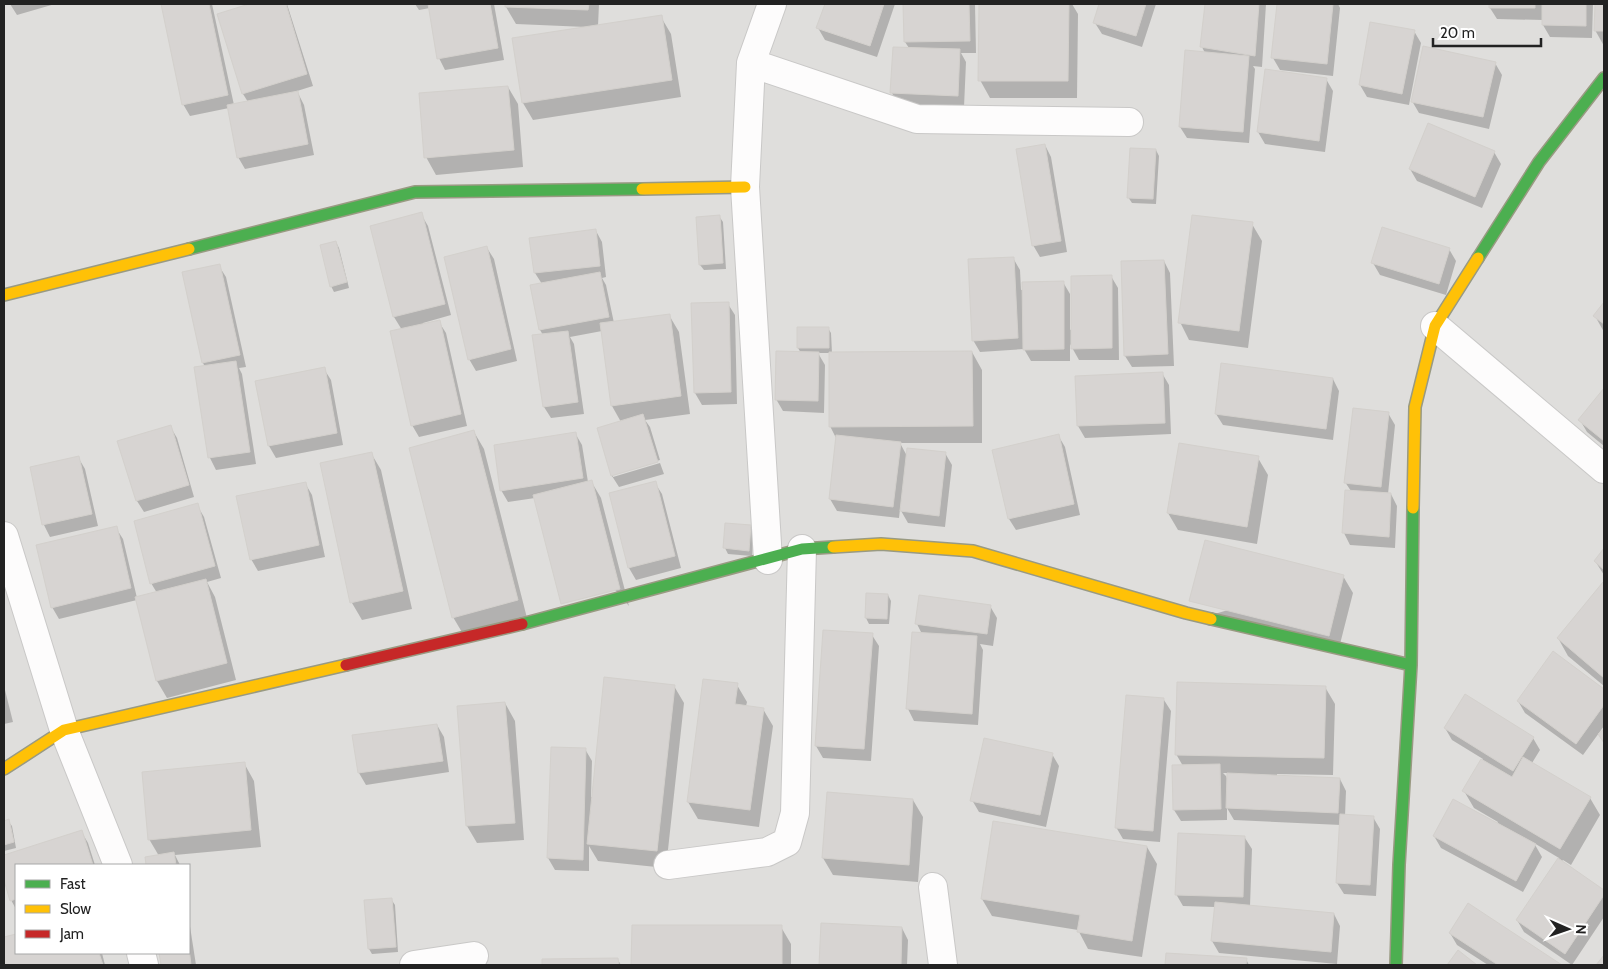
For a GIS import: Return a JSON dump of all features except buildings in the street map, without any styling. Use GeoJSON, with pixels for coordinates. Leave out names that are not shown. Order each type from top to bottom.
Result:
{"type":"FeatureCollection","features":[{"type":"Feature","properties":{"kind":"street"},"geometry":{"type":"LineString","coordinates":[[768,560],[745,187],[751,63],[772,4]]}},
{"type":"Feature","properties":{"kind":"street"},"geometry":{"type":"LineString","coordinates":[[751,63],[918,119],[1129,122]]}},
{"type":"Feature","properties":{"kind":"street"},"geometry":{"type":"LineString","coordinates":[[1396,965],[1399,866],[1411,665],[1415,407],[1435,326],[1539,162],[1604,78]]}},
{"type":"Feature","properties":{"kind":"street"},"geometry":{"type":"LineString","coordinates":[[4,295],[415,192],[745,187]]}},
{"type":"Feature","properties":{"kind":"street"},"geometry":{"type":"LineString","coordinates":[[1435,326],[1604,469]]}},
{"type":"Feature","properties":{"kind":"street"},"geometry":{"type":"LineString","coordinates":[[4,536],[64,730],[118,864]]}},
{"type":"Feature","properties":{"kind":"street"},"geometry":{"type":"LineString","coordinates":[[4,769],[64,730],[547,618],[768,560],[802,549],[881,544],[973,551],[1186,613],[1411,665]]}},
{"type":"Feature","properties":{"kind":"street"},"geometry":{"type":"LineString","coordinates":[[668,865],[767,852],[787,842],[795,813],[802,549]]}},
{"type":"Feature","properties":{"kind":"street"},"geometry":{"type":"LineString","coordinates":[[933,887],[943,965]]}},
{"type":"Feature","properties":{"kind":"street"},"geometry":{"type":"LineString","coordinates":[[414,965],[474,956]]}},
{"type":"Feature","properties":{"kind":"shaded area"},"geometry":{"type":"Polygon","coordinates":[[[4,4],[1604,4],[1604,965],[4,965],[4,4]]]}},
{"type":"Feature","properties":{"kind":"traffic: fast"},"geometry":{"type":"LineString","coordinates":[[1478,258],[1539,162],[1604,78]]}},
{"type":"Feature","properties":{"kind":"traffic: fast"},"geometry":{"type":"LineString","coordinates":[[189,249],[415,192],[642,189]]}},
{"type":"Feature","properties":{"kind":"traffic: fast"},"geometry":{"type":"LineString","coordinates":[[1396,965],[1399,865],[1411,665],[1413,508]]}},
{"type":"Feature","properties":{"kind":"traffic: fast"},"geometry":{"type":"LineString","coordinates":[[522,624],[802,549],[833,547]]}},
{"type":"Feature","properties":{"kind":"traffic: fast"},"geometry":{"type":"LineString","coordinates":[[1211,619],[1411,665]]}},
{"type":"Feature","properties":{"kind":"traffic: slow"},"geometry":{"type":"LineString","coordinates":[[642,189],[745,187]]}},
{"type":"Feature","properties":{"kind":"traffic: slow"},"geometry":{"type":"LineString","coordinates":[[4,295],[189,249]]}},
{"type":"Feature","properties":{"kind":"traffic: slow"},"geometry":{"type":"LineString","coordinates":[[1413,508],[1415,407],[1435,326],[1478,258]]}},
{"type":"Feature","properties":{"kind":"traffic: slow"},"geometry":{"type":"LineString","coordinates":[[833,547],[881,544],[973,551],[1211,619]]}},
{"type":"Feature","properties":{"kind":"traffic: slow"},"geometry":{"type":"LineString","coordinates":[[4,769],[64,730],[346,665]]}},
{"type":"Feature","properties":{"kind":"traffic: jam"},"geometry":{"type":"LineString","coordinates":[[346,665],[522,624]]}}]}
